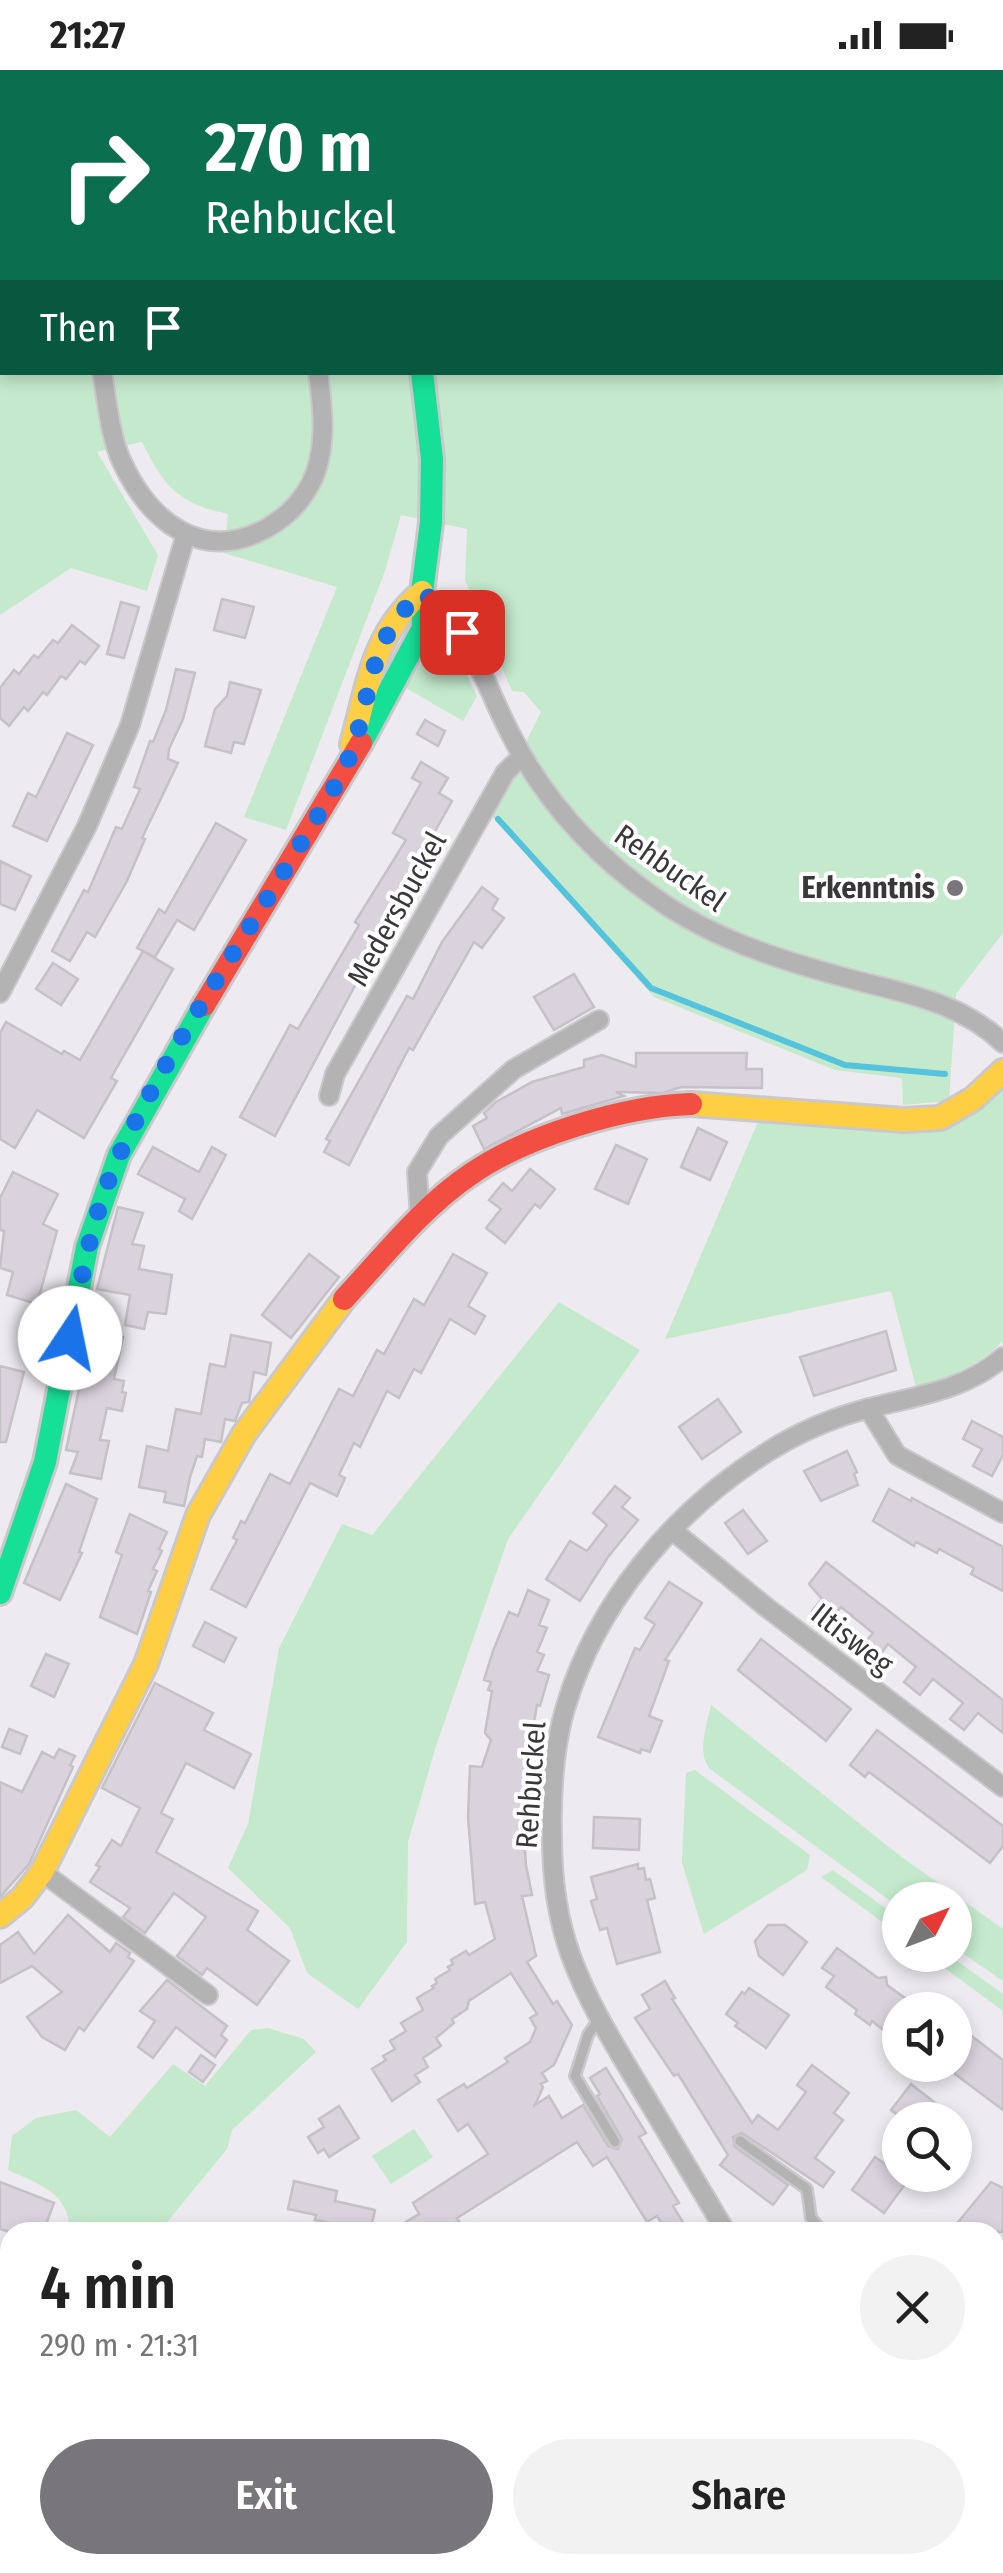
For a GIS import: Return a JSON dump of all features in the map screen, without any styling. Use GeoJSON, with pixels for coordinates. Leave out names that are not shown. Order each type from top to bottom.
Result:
{"type":"FeatureCollection","features":[{"type":"Feature","properties":{"kind":"street"},"geometry":{"type":"LineString","coordinates":[[103,375],[120,458],[148,504],[186,534],[221,543],[250,537],[278,522],[296,506],[310,485],[322,440],[318,375]]}},
{"type":"Feature","properties":{"kind":"street"},"geometry":{"type":"LineString","coordinates":[[0,1593],[45,1462],[87,1246],[119,1155],[345,766],[391,625],[422,592],[431,523],[432,459],[422,375]]}},
{"type":"Feature","properties":{"kind":"street"},"geometry":{"type":"LineString","coordinates":[[0,993],[87,826],[130,725],[186,534]]}},
{"type":"Feature","properties":{"kind":"street","name":"Rehbuckel"},"geometry":{"type":"LineString","coordinates":[[422,592],[462,632],[522,756],[582,838],[654,898],[694,922],[767,954],[949,1006],[1003,1043]]}},
{"type":"Feature","properties":{"kind":"street","name":"Medersbuckel"},"geometry":{"type":"LineString","coordinates":[[329,1096],[336,1074],[505,773],[522,756]]}},
{"type":"Feature","properties":{"kind":"street"},"geometry":{"type":"LineString","coordinates":[[420,1218],[417,1172],[439,1136],[514,1070],[599,1020]]}},
{"type":"Feature","properties":{"kind":"street"},"geometry":{"type":"LineString","coordinates":[[0,1916],[22,1898],[42,1872],[146,1664],[198,1515],[244,1434],[342,1302],[420,1218],[470,1174],[539,1138],[621,1115],[686,1104],[940,1118],[959,1109],[1003,1071]]}},
{"type":"Feature","properties":{"kind":"street","name":"Rehbuckel"},"geometry":{"type":"LineString","coordinates":[[720,2222],[599,2019],[570,1954],[558,1908],[551,1812],[565,1710],[593,1642],[641,1564],[723,1482],[804,1432],[868,1408],[940,1391],[976,1376],[1003,1357]]}},
{"type":"Feature","properties":{"kind":"street"},"geometry":{"type":"LineString","coordinates":[[868,1408],[885,1441],[897,1454],[1003,1513]]}},
{"type":"Feature","properties":{"kind":"street","name":"Iltisweg"},"geometry":{"type":"LineString","coordinates":[[672,1530],[811,1642],[1003,1787]]}},
{"type":"Feature","properties":{"kind":"street"},"geometry":{"type":"LineString","coordinates":[[42,1872],[208,1995]]}},
{"type":"Feature","properties":{"kind":"lane"},"geometry":{"type":"LineString","coordinates":[[599,2019],[588,2034],[575,2076],[615,2142]]}},
{"type":"Feature","properties":{"kind":"lane"},"geometry":{"type":"LineString","coordinates":[[740,2141],[807,2189],[814,2222]]}},
{"type":"Feature","properties":{"kind":"green space"},"geometry":{"type":"Polygon","coordinates":[[[0,375],[1003,375],[1003,933],[956,994],[949,1101],[903,1105],[902,1078],[835,1070],[654,997],[490,814],[541,712],[524,692],[512,691],[465,580],[467,529],[401,515],[385,571],[286,830],[244,817],[337,587],[224,553],[228,514],[197,505],[175,491],[142,442],[97,452],[158,555],[147,591],[71,568],[0,615],[0,375]]]}},
{"type":"Feature","properties":{"kind":"green space"},"geometry":{"type":"Polygon","coordinates":[[[442,644],[457,654],[477,696],[463,721],[406,688],[431,647],[442,644]]]}},
{"type":"Feature","properties":{"kind":"green space"},"geometry":{"type":"Polygon","coordinates":[[[1003,1082],[1003,1341],[984,1357],[951,1375],[916,1387],[891,1291],[665,1339],[760,1117],[914,1127],[1003,1082]]]}},
{"type":"Feature","properties":{"kind":"green space"},"geometry":{"type":"Polygon","coordinates":[[[559,1302],[640,1350],[508,1539],[436,1746],[408,1842],[407,1942],[358,2009],[307,1973],[290,1928],[228,1868],[248,1824],[279,1648],[342,1524],[372,1535],[559,1302]]]}},
{"type":"Feature","properties":{"kind":"green space"},"geometry":{"type":"Polygon","coordinates":[[[711,1705],[937,1882],[882,1882],[882,1895],[710,1769],[704,1755],[711,1705]]]}},
{"type":"Feature","properties":{"kind":"green space"},"geometry":{"type":"Polygon","coordinates":[[[695,1770],[810,1855],[807,1870],[704,1934],[682,1863],[686,1773],[695,1770]]]}},
{"type":"Feature","properties":{"kind":"green space"},"geometry":{"type":"Polygon","coordinates":[[[833,1870],[882,1906],[882,1922],[821,1877],[833,1870]]]}},
{"type":"Feature","properties":{"kind":"green space"},"geometry":{"type":"Polygon","coordinates":[[[972,1907],[1003,1929],[1003,1981],[972,1960],[972,1907]]]}},
{"type":"Feature","properties":{"kind":"green space"},"geometry":{"type":"Polygon","coordinates":[[[950,1972],[972,1972],[1003,1994],[1003,2011],[950,1972]]]}},
{"type":"Feature","properties":{"kind":"green space"},"geometry":{"type":"Polygon","coordinates":[[[268,2028],[304,2039],[316,2052],[232,2130],[227,2149],[167,2222],[69,2222],[64,2208],[51,2192],[8,2170],[12,2136],[36,2118],[76,2110],[110,2137],[173,2064],[205,2086],[251,2030],[268,2028]]]}},
{"type":"Feature","properties":{"kind":"green space"},"geometry":{"type":"Polygon","coordinates":[[[414,2129],[433,2157],[391,2184],[372,2156],[414,2129]]]}},
{"type":"Feature","properties":{"kind":"building"},"geometry":{"type":"Polygon","coordinates":[[[222,599],[254,607],[245,638],[214,630],[222,599]]]}},
{"type":"Feature","properties":{"kind":"building"},"geometry":{"type":"Polygon","coordinates":[[[121,602],[139,607],[124,658],[107,654],[121,602]]]}},
{"type":"Feature","properties":{"kind":"building"},"geometry":{"type":"Polygon","coordinates":[[[72,625],[99,646],[85,664],[80,661],[66,679],[61,676],[47,695],[43,692],[28,711],[24,707],[9,726],[0,718],[0,688],[14,670],[19,674],[34,655],[38,658],[53,640],[58,643],[72,625]]]}},
{"type":"Feature","properties":{"kind":"building"},"geometry":{"type":"Polygon","coordinates":[[[176,669],[195,673],[183,719],[169,749],[168,759],[178,763],[142,838],[145,839],[127,881],[95,937],[87,932],[70,961],[52,951],[84,890],[88,892],[116,827],[122,829],[140,789],[134,787],[166,710],[176,669]]]}},
{"type":"Feature","properties":{"kind":"building"},"geometry":{"type":"Polygon","coordinates":[[[230,682],[261,690],[244,744],[234,742],[231,753],[205,746],[215,709],[227,696],[230,682]]]}},
{"type":"Feature","properties":{"kind":"building"},"geometry":{"type":"Polygon","coordinates":[[[425,720],[445,731],[438,746],[417,734],[425,720]]]}},
{"type":"Feature","properties":{"kind":"building"},"geometry":{"type":"Polygon","coordinates":[[[67,733],[93,745],[47,841],[13,826],[28,793],[36,797],[67,733]]]}},
{"type":"Feature","properties":{"kind":"building"},"geometry":{"type":"Polygon","coordinates":[[[421,762],[448,778],[439,793],[452,801],[415,867],[424,872],[359,978],[275,1136],[240,1117],[290,1025],[298,1029],[359,925],[355,922],[406,840],[393,833],[421,783],[412,778],[421,762]]]}},
{"type":"Feature","properties":{"kind":"building"},"geometry":{"type":"Polygon","coordinates":[[[216,823],[246,840],[194,930],[177,920],[155,957],[137,948],[159,909],[165,913],[216,823]]]}},
{"type":"Feature","properties":{"kind":"building"},"geometry":{"type":"Polygon","coordinates":[[[0,861],[31,876],[15,910],[0,904],[0,861]]]}},
{"type":"Feature","properties":{"kind":"building"},"geometry":{"type":"Polygon","coordinates":[[[482,887],[498,899],[492,909],[504,918],[482,948],[474,942],[413,1050],[409,1048],[349,1165],[324,1152],[330,1141],[326,1139],[407,996],[413,999],[442,942],[482,887]]]}},
{"type":"Feature","properties":{"kind":"building"},"geometry":{"type":"Polygon","coordinates":[[[143,951],[173,969],[111,1078],[117,1081],[84,1138],[37,1110],[15,1148],[0,1139],[0,1033],[6,1022],[80,1060],[143,951]]]}},
{"type":"Feature","properties":{"kind":"building"},"geometry":{"type":"Polygon","coordinates":[[[53,963],[78,979],[61,1005],[36,989],[53,963]]]}},
{"type":"Feature","properties":{"kind":"building"},"geometry":{"type":"Polygon","coordinates":[[[574,974],[594,1007],[554,1030],[534,997],[574,974]]]}},
{"type":"Feature","properties":{"kind":"building"},"geometry":{"type":"Polygon","coordinates":[[[636,1053],[747,1053],[746,1069],[762,1069],[762,1088],[682,1087],[662,1093],[616,1092],[624,1096],[562,1114],[561,1108],[484,1149],[473,1126],[487,1118],[484,1113],[496,1102],[532,1082],[584,1067],[584,1060],[602,1055],[636,1067],[636,1053]]]}},
{"type":"Feature","properties":{"kind":"building"},"geometry":{"type":"Polygon","coordinates":[[[698,1128],[727,1142],[710,1180],[681,1167],[698,1128]]]}},
{"type":"Feature","properties":{"kind":"building"},"geometry":{"type":"Polygon","coordinates":[[[616,1145],[647,1159],[628,1204],[595,1189],[616,1145]]]}},
{"type":"Feature","properties":{"kind":"building"},"geometry":{"type":"Polygon","coordinates":[[[153,1147],[199,1172],[212,1147],[226,1155],[192,1219],[179,1211],[185,1199],[138,1174],[153,1147]]]}},
{"type":"Feature","properties":{"kind":"building"},"geometry":{"type":"Polygon","coordinates":[[[530,1169],[555,1189],[540,1208],[535,1204],[505,1243],[486,1228],[501,1209],[489,1200],[503,1183],[512,1191],[530,1169]]]}},
{"type":"Feature","properties":{"kind":"building"},"geometry":{"type":"Polygon","coordinates":[[[13,1172],[58,1194],[43,1224],[57,1231],[37,1304],[7,1295],[13,1272],[0,1268],[4,1231],[0,1230],[0,1198],[13,1172]]]}},
{"type":"Feature","properties":{"kind":"building"},"geometry":{"type":"Polygon","coordinates":[[[118,1207],[143,1213],[132,1244],[144,1246],[139,1269],[172,1275],[166,1314],[148,1312],[144,1329],[125,1325],[130,1295],[97,1289],[118,1207]]]}},
{"type":"Feature","properties":{"kind":"building"},"geometry":{"type":"Polygon","coordinates":[[[309,1254],[339,1277],[291,1338],[262,1315],[309,1254]]]}},
{"type":"Feature","properties":{"kind":"building"},"geometry":{"type":"Polygon","coordinates":[[[453,1254],[487,1273],[468,1306],[485,1316],[475,1334],[450,1319],[421,1373],[414,1369],[399,1398],[387,1391],[360,1447],[354,1443],[339,1475],[345,1478],[337,1496],[310,1483],[246,1607],[211,1589],[237,1540],[233,1538],[241,1521],[245,1523],[270,1474],[290,1484],[339,1389],[353,1396],[377,1350],[384,1354],[414,1299],[424,1305],[453,1254]]]}},
{"type":"Feature","properties":{"kind":"building"},"geometry":{"type":"Polygon","coordinates":[[[886,1331],[896,1370],[814,1396],[800,1357],[886,1331]]]}},
{"type":"Feature","properties":{"kind":"building"},"geometry":{"type":"Polygon","coordinates":[[[91,1333],[123,1337],[114,1379],[124,1381],[122,1392],[126,1393],[122,1411],[107,1408],[100,1440],[109,1441],[101,1479],[70,1473],[78,1452],[66,1450],[91,1333]]]}},
{"type":"Feature","properties":{"kind":"building"},"geometry":{"type":"Polygon","coordinates":[[[231,1335],[271,1343],[266,1375],[254,1372],[249,1402],[242,1403],[235,1421],[225,1419],[221,1442],[205,1439],[184,1506],[164,1502],[166,1492],[139,1487],[147,1446],[168,1451],[176,1409],[201,1414],[210,1364],[225,1367],[231,1335]]]}},
{"type":"Feature","properties":{"kind":"building"},"geometry":{"type":"Polygon","coordinates":[[[0,1366],[24,1372],[6,1442],[0,1442],[0,1366]]]}},
{"type":"Feature","properties":{"kind":"building"},"geometry":{"type":"Polygon","coordinates":[[[718,1399],[741,1432],[702,1459],[679,1427],[718,1399]]]}},
{"type":"Feature","properties":{"kind":"building"},"geometry":{"type":"Polygon","coordinates":[[[972,1421],[1003,1437],[1003,1455],[992,1476],[973,1466],[982,1449],[963,1439],[972,1421]]]}},
{"type":"Feature","properties":{"kind":"building"},"geometry":{"type":"Polygon","coordinates":[[[847,1451],[857,1472],[854,1474],[858,1485],[821,1501],[804,1471],[847,1451]]]}},
{"type":"Feature","properties":{"kind":"building"},"geometry":{"type":"Polygon","coordinates":[[[66,1484],[97,1499],[79,1552],[82,1553],[60,1600],[24,1583],[66,1484]]]}},
{"type":"Feature","properties":{"kind":"building"},"geometry":{"type":"Polygon","coordinates":[[[615,1486],[630,1498],[622,1507],[638,1520],[580,1601],[546,1579],[570,1541],[587,1551],[607,1525],[593,1513],[615,1486]]]}},
{"type":"Feature","properties":{"kind":"building"},"geometry":{"type":"Polygon","coordinates":[[[889,1489],[1003,1547],[1003,1591],[971,1574],[974,1568],[939,1549],[937,1553],[916,1542],[914,1546],[873,1521],[889,1489]]]}},
{"type":"Feature","properties":{"kind":"building"},"geometry":{"type":"Polygon","coordinates":[[[743,1510],[767,1541],[748,1554],[725,1523],[743,1510]]]}},
{"type":"Feature","properties":{"kind":"building"},"geometry":{"type":"Polygon","coordinates":[[[130,1514],[167,1532],[137,1634],[100,1617],[122,1555],[116,1552],[130,1514]]]}},
{"type":"Feature","properties":{"kind":"building"},"geometry":{"type":"Polygon","coordinates":[[[826,1562],[1003,1700],[1003,1733],[978,1713],[964,1730],[950,1719],[963,1703],[933,1679],[920,1695],[904,1682],[916,1667],[888,1644],[877,1659],[862,1646],[873,1633],[841,1607],[828,1623],[812,1611],[822,1599],[809,1584],[826,1562]]]}},
{"type":"Feature","properties":{"kind":"building"},"geometry":{"type":"Polygon","coordinates":[[[669,1582],[702,1603],[665,1660],[669,1661],[649,1716],[662,1721],[650,1752],[641,1749],[640,1753],[598,1737],[635,1648],[640,1650],[655,1624],[645,1618],[669,1582]]]}},
{"type":"Feature","properties":{"kind":"building"},"geometry":{"type":"Polygon","coordinates":[[[528,1590],[549,1600],[539,1625],[547,1628],[537,1652],[544,1655],[537,1671],[549,1675],[526,1751],[522,1810],[532,1895],[522,1896],[536,1956],[527,1962],[553,2004],[557,2001],[572,2025],[554,2065],[542,2073],[547,2081],[541,2084],[535,2105],[549,2096],[562,2118],[583,2105],[608,2146],[618,2149],[622,2139],[590,2078],[606,2068],[646,2133],[639,2137],[679,2203],[673,2206],[683,2222],[661,2222],[657,2216],[647,2222],[607,2157],[593,2166],[577,2142],[457,2218],[457,2222],[406,2222],[419,2214],[413,2203],[488,2154],[468,2124],[458,2131],[438,2100],[464,2084],[467,2088],[508,2062],[505,2058],[530,2042],[536,2028],[530,2018],[537,2014],[511,1973],[469,2001],[467,2009],[436,2038],[441,2046],[423,2058],[428,2067],[415,2075],[420,2082],[392,2101],[372,2069],[395,2049],[390,2041],[406,2031],[401,2023],[423,2010],[417,1998],[434,1988],[435,1979],[450,1970],[451,1960],[466,1951],[469,1955],[495,1939],[485,1902],[475,1904],[468,1817],[470,1766],[482,1767],[491,1740],[485,1733],[491,1682],[484,1680],[493,1651],[509,1612],[518,1616],[528,1590]]]}},
{"type":"Feature","properties":{"kind":"building"},"geometry":{"type":"Polygon","coordinates":[[[205,1622],[236,1638],[224,1662],[193,1646],[205,1622]]]}},
{"type":"Feature","properties":{"kind":"building"},"geometry":{"type":"Polygon","coordinates":[[[761,1639],[851,1709],[826,1741],[738,1670],[761,1639]]]}},
{"type":"Feature","properties":{"kind":"building"},"geometry":{"type":"Polygon","coordinates":[[[46,1654],[69,1664],[54,1697],[31,1686],[46,1654]]]}},
{"type":"Feature","properties":{"kind":"building"},"geometry":{"type":"Polygon","coordinates":[[[155,1683],[213,1713],[204,1730],[251,1754],[234,1788],[186,1763],[161,1813],[173,1819],[156,1852],[258,1911],[247,1930],[289,1961],[257,2005],[207,1968],[202,1975],[177,1956],[206,1917],[174,1893],[145,1933],[123,1917],[130,1908],[90,1882],[112,1840],[121,1846],[140,1808],[102,1788],[155,1683]]]}},
{"type":"Feature","properties":{"kind":"building"},"geometry":{"type":"Polygon","coordinates":[[[9,1729],[27,1736],[20,1754],[2,1747],[9,1729]]]}},
{"type":"Feature","properties":{"kind":"building"},"geometry":{"type":"Polygon","coordinates":[[[877,1730],[1003,1826],[1003,1846],[990,1863],[869,1772],[865,1777],[850,1765],[877,1730]]]}},
{"type":"Feature","properties":{"kind":"building"},"geometry":{"type":"Polygon","coordinates":[[[59,1749],[75,1756],[70,1765],[73,1767],[29,1864],[0,1897],[0,1782],[22,1792],[42,1752],[54,1758],[59,1749]]]}},
{"type":"Feature","properties":{"kind":"building"},"geometry":{"type":"Polygon","coordinates":[[[594,1817],[640,1819],[639,1850],[593,1848],[594,1817]]]}},
{"type":"Feature","properties":{"kind":"building"},"geometry":{"type":"Polygon","coordinates":[[[638,1864],[638,1869],[644,1868],[646,1880],[650,1879],[655,1898],[647,1900],[660,1952],[617,1964],[607,1928],[600,1930],[591,1901],[597,1899],[591,1877],[638,1864]]]}},
{"type":"Feature","properties":{"kind":"building"},"geometry":{"type":"Polygon","coordinates":[[[68,1915],[110,1952],[116,1943],[134,1961],[84,2031],[79,2027],[65,2050],[42,2037],[27,2017],[62,1992],[32,1966],[0,1983],[0,1945],[18,1932],[34,1954],[68,1915]]]}},
{"type":"Feature","properties":{"kind":"building"},"geometry":{"type":"Polygon","coordinates":[[[768,1925],[785,1925],[807,1942],[783,1975],[759,1956],[755,1941],[768,1925]]]}},
{"type":"Feature","properties":{"kind":"building"},"geometry":{"type":"Polygon","coordinates":[[[837,1948],[878,1978],[886,1977],[887,1985],[897,1992],[882,1992],[882,2029],[855,2014],[857,2010],[826,1987],[834,1976],[822,1968],[837,1948]]]}},
{"type":"Feature","properties":{"kind":"building"},"geometry":{"type":"Polygon","coordinates":[[[167,1980],[227,2026],[221,2035],[227,2040],[215,2057],[176,2027],[153,2058],[138,2047],[155,2021],[140,2011],[167,1980]]]}},
{"type":"Feature","properties":{"kind":"building"},"geometry":{"type":"Polygon","coordinates":[[[665,1981],[675,1998],[672,1999],[752,2123],[758,2115],[778,2130],[806,2092],[797,2085],[812,2065],[849,2093],[834,2113],[843,2120],[815,2158],[834,2172],[823,2187],[742,2133],[733,2137],[735,2147],[788,2185],[773,2205],[720,2165],[728,2155],[678,2074],[674,2076],[635,2018],[650,2009],[642,1995],[665,1981]]]}},
{"type":"Feature","properties":{"kind":"building"},"geometry":{"type":"Polygon","coordinates":[[[749,1988],[789,2015],[766,2048],[735,2026],[738,2023],[726,2014],[749,1988]]]}},
{"type":"Feature","properties":{"kind":"building"},"geometry":{"type":"Polygon","coordinates":[[[972,2036],[1003,2060],[1003,2110],[966,2082],[972,2082],[972,2036]]]}},
{"type":"Feature","properties":{"kind":"building"},"geometry":{"type":"Polygon","coordinates":[[[201,2055],[215,2065],[203,2082],[189,2072],[201,2055]]]}},
{"type":"Feature","properties":{"kind":"building"},"geometry":{"type":"Polygon","coordinates":[[[911,2084],[934,2102],[897,2102],[911,2084]]]}},
{"type":"Feature","properties":{"kind":"building"},"geometry":{"type":"Polygon","coordinates":[[[339,2106],[359,2138],[329,2157],[324,2149],[318,2153],[308,2137],[324,2127],[319,2119],[339,2106]]]}},
{"type":"Feature","properties":{"kind":"building"},"geometry":{"type":"Polygon","coordinates":[[[875,2157],[882,2162],[882,2192],[899,2192],[884,2213],[852,2190],[875,2157]]]}},
{"type":"Feature","properties":{"kind":"building"},"geometry":{"type":"Polygon","coordinates":[[[294,2181],[337,2191],[335,2201],[375,2210],[372,2222],[325,2222],[315,2220],[316,2215],[288,2209],[294,2181]]]}},
{"type":"Feature","properties":{"kind":"building"},"geometry":{"type":"Polygon","coordinates":[[[0,2182],[54,2203],[47,2222],[0,2222],[0,2182]]]}},
{"type":"Feature","properties":{"kind":"building"},"geometry":{"type":"Polygon","coordinates":[[[991,2182],[1003,2188],[1003,2222],[958,2222],[991,2182]]]}},
{"type":"Feature","properties":{"kind":"waterway"},"geometry":{"type":"LineString","coordinates":[[498,819],[651,988],[845,1065],[945,1074]]}},
{"type":"Feature","properties":{"kind":"traffic: fast"},"geometry":{"type":"LineString","coordinates":[[361,743],[423,628],[432,459],[422,375]]}},
{"type":"Feature","properties":{"kind":"traffic: fast"},"geometry":{"type":"LineString","coordinates":[[0,1593],[45,1462],[87,1247],[119,1155],[204,1005]]}},
{"type":"Feature","properties":{"kind":"traffic: slow"},"geometry":{"type":"LineString","coordinates":[[352,744],[382,643],[405,608],[422,592]]}},
{"type":"Feature","properties":{"kind":"traffic: slow"},"geometry":{"type":"LineString","coordinates":[[691,1104],[904,1120],[940,1118],[973,1099],[1003,1071]]}},
{"type":"Feature","properties":{"kind":"traffic: slow"},"geometry":{"type":"LineString","coordinates":[[0,1916],[22,1898],[42,1872],[146,1664],[198,1515],[244,1434],[344,1299]]}},
{"type":"Feature","properties":{"kind":"traffic: jam"},"geometry":{"type":"LineString","coordinates":[[204,1005],[361,743]]}},
{"type":"Feature","properties":{"kind":"traffic: jam"},"geometry":{"type":"LineString","coordinates":[[344,1299],[436,1201],[493,1160],[576,1125],[636,1110],[691,1104]]}},
{"type":"Feature","properties":{"kind":"place","name":"Erkenntnis"},"geometry":{"type":"Point","coordinates":[955,888]}},
{"type":"Feature","properties":{"kind":"route"},"geometry":{"type":"LineString","coordinates":[[70,1338],[87,1246],[119,1155],[345,766],[391,625],[422,592],[462,632]]}}]}
